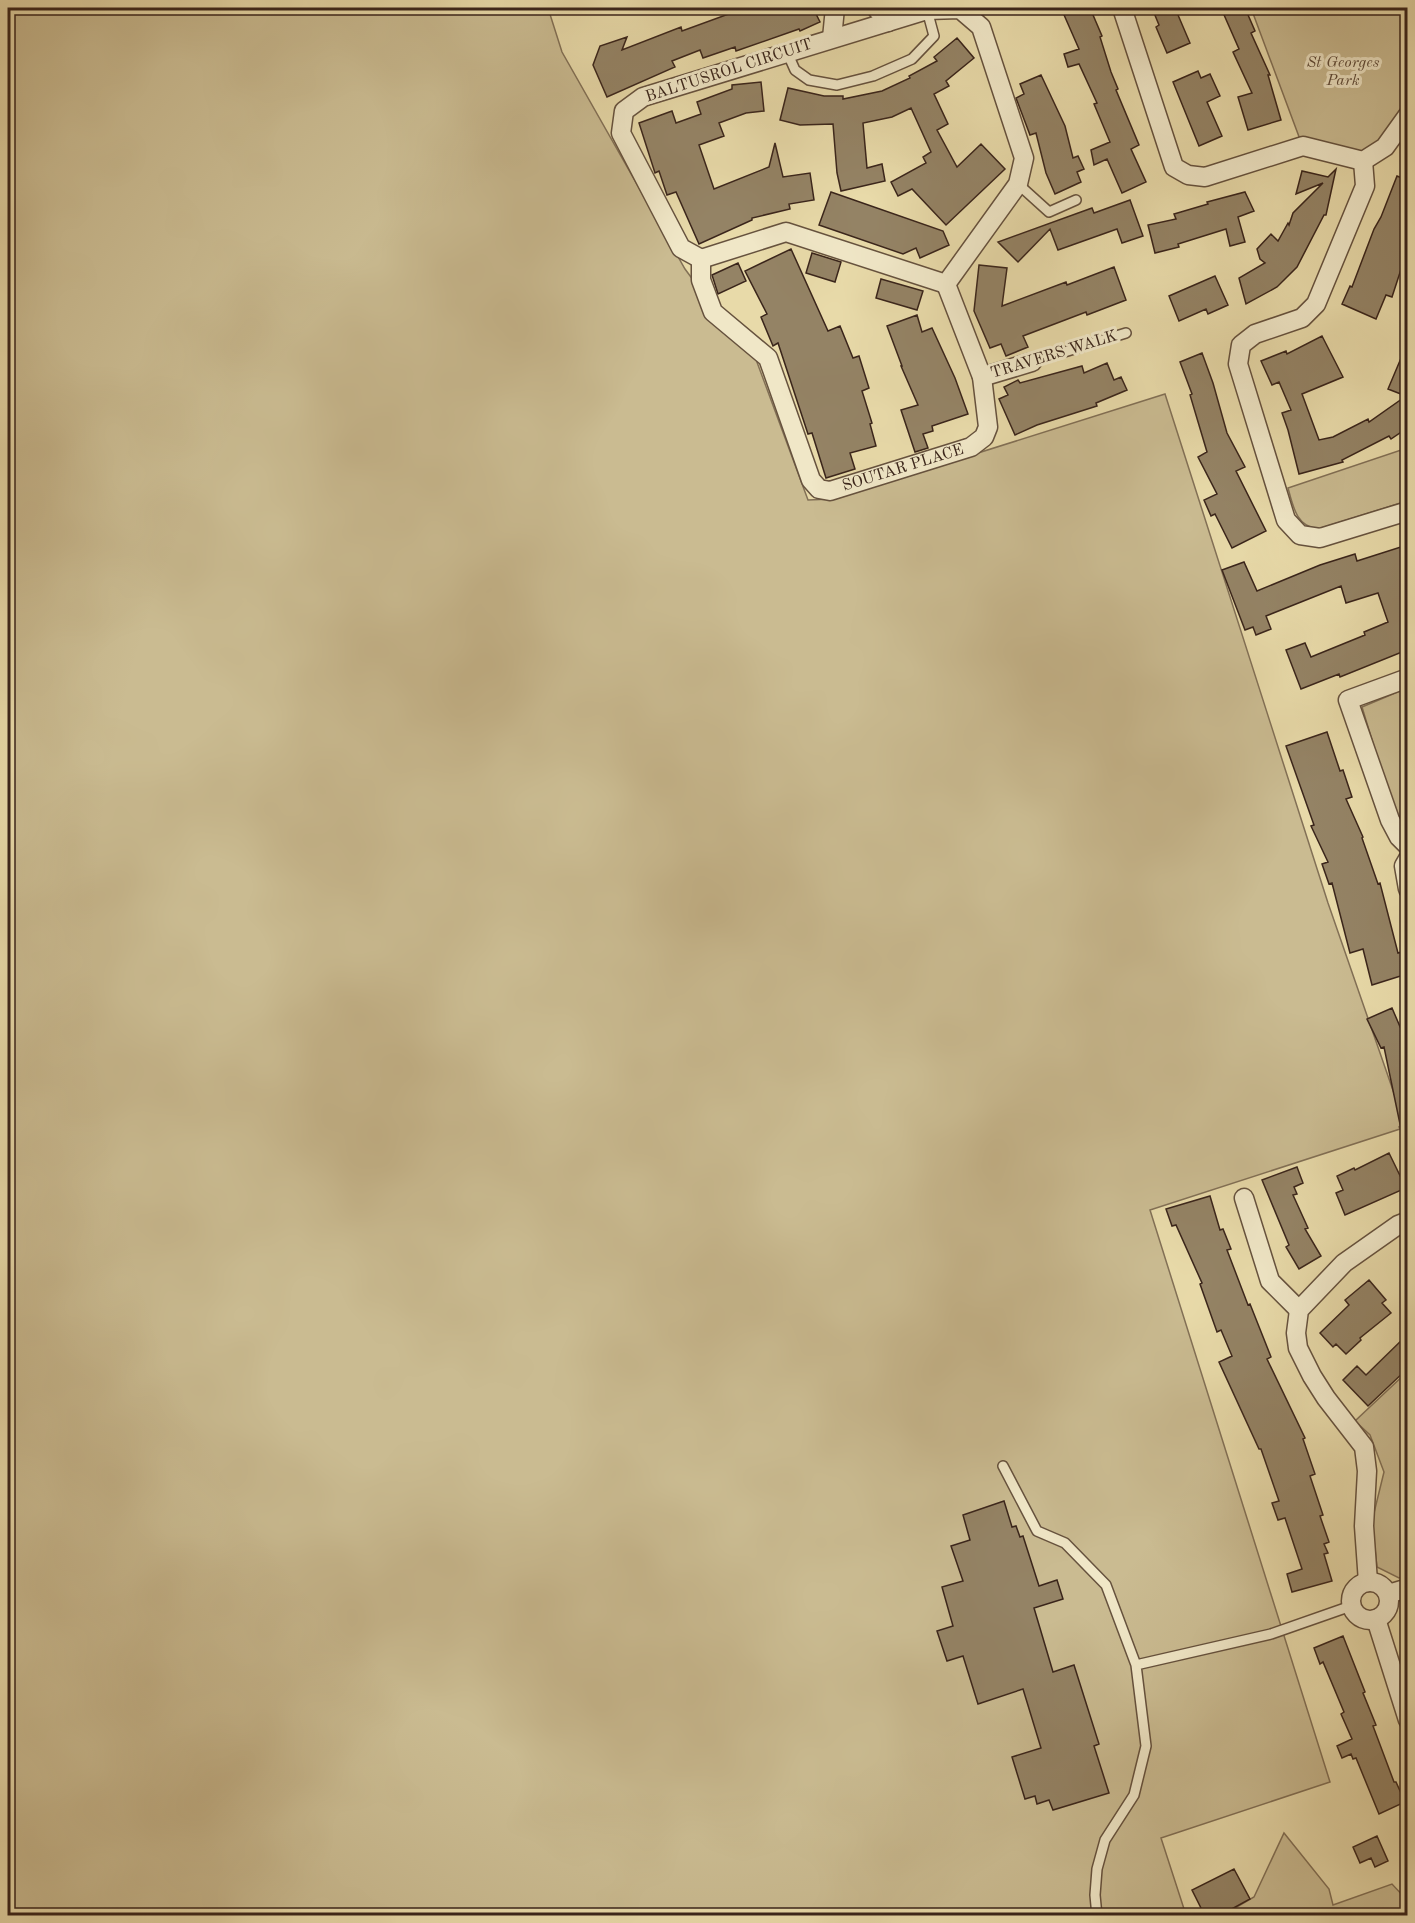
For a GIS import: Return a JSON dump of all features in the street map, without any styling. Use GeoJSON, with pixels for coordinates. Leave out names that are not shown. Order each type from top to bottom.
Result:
{"type":"FeatureCollection","features":[{"type":"Feature","properties":{"kind":"street"},"geometry":{"type":"LineString","coordinates":[[832,38],[835,8]]}},
{"type":"Feature","properties":{"kind":"street"},"geometry":{"type":"LineString","coordinates":[[1122,8],[1174,167],[1188,175],[1205,177],[1303,146],[1363,161],[1385,147],[1407,115]]}},
{"type":"Feature","properties":{"kind":"street","name":"BALTUSROL CIRCUIT"},"geometry":{"type":"LineString","coordinates":[[701,259],[681,248],[621,133],[624,111],[643,97],[832,38],[882,15],[960,9],[981,27],[1024,158],[1018,184],[946,284]]}},
{"type":"Feature","properties":{"kind":"street"},"geometry":{"type":"LineString","coordinates":[[1363,161],[1365,186],[1316,304],[1302,318],[1256,334],[1241,345],[1238,364],[1286,520],[1300,536],[1320,538],[1407,511]]}},
{"type":"Feature","properties":{"kind":"street"},"geometry":{"type":"LineString","coordinates":[[701,259],[786,232],[946,284]]}},
{"type":"Feature","properties":{"kind":"street","name":"SOUTAR PLACE"},"geometry":{"type":"LineString","coordinates":[[701,259],[701,280],[713,312],[768,358],[811,480],[819,489],[830,491],[971,447],[984,437],[988,427],[982,377],[946,284]]}},
{"type":"Feature","properties":{"kind":"street","name":"TRAVERS WALK"},"geometry":{"type":"LineString","coordinates":[[982,377],[1032,362]]}},
{"type":"Feature","properties":{"kind":"street"},"geometry":{"type":"LineString","coordinates":[[1407,678],[1348,700],[1389,820],[1407,846]]}},
{"type":"Feature","properties":{"kind":"street"},"geometry":{"type":"LineString","coordinates":[[1407,859],[1404,866],[1407,890]]}},
{"type":"Feature","properties":{"kind":"street"},"geometry":{"type":"LineString","coordinates":[[1244,1198],[1270,1281],[1299,1310]]}},
{"type":"Feature","properties":{"kind":"street"},"geometry":{"type":"LineString","coordinates":[[1368,1582],[1364,1526],[1367,1471],[1364,1447],[1312,1376],[1298,1348],[1296,1333],[1299,1310],[1344,1263],[1407,1221]]}},
{"type":"Feature","properties":{"kind":"street"},"geometry":{"type":"LineString","coordinates":[[1368,1582],[1382,1586],[1388,1594],[1387,1611],[1376,1619],[1363,1619],[1357,1616],[1351,1606],[1354,1591],[1358,1586],[1368,1582]]}},
{"type":"Feature","properties":{"kind":"street"},"geometry":{"type":"LineString","coordinates":[[1388,1594],[1407,1588]]}},
{"type":"Feature","properties":{"kind":"street"},"geometry":{"type":"LineString","coordinates":[[1376,1619],[1407,1720]]}},
{"type":"Feature","properties":{"kind":"lane"},"geometry":{"type":"LineString","coordinates":[[787,52],[795,70],[809,80],[837,85],[873,76],[912,59],[934,36],[927,10]]}},
{"type":"Feature","properties":{"kind":"lane"},"geometry":{"type":"LineString","coordinates":[[1018,184],[1049,212],[1076,200]]}},
{"type":"Feature","properties":{"kind":"lane","name":"TRAVERS WALK"},"geometry":{"type":"LineString","coordinates":[[1032,362],[1126,333]]}},
{"type":"Feature","properties":{"kind":"lane"},"geometry":{"type":"LineString","coordinates":[[1003,1466],[1038,1531],[1065,1543],[1106,1585],[1136,1665],[1146,1746],[1134,1795],[1105,1840],[1097,1869],[1095,1895],[1097,1916]]}},
{"type":"Feature","properties":{"kind":"lane"},"geometry":{"type":"LineString","coordinates":[[1136,1665],[1271,1634],[1351,1606]]}},
{"type":"Feature","properties":{"kind":"green space"},"geometry":{"type":"Polygon","coordinates":[[[8,8],[548,8],[562,52],[685,269],[739,342],[754,354],[808,500],[832,499],[1165,394],[1328,903],[1405,1125],[1399,1127],[1400,1129],[1150,1210],[1330,1782],[1161,1838],[1186,1915],[8,1916],[8,8]]]}},
{"type":"Feature","properties":{"kind":"green space","name":"St Georges Park"},"geometry":{"type":"Polygon","coordinates":[[[1251,8],[1407,8],[1407,105],[1380,148],[1366,155],[1301,142],[1251,8]]]}},
{"type":"Feature","properties":{"kind":"green space"},"geometry":{"type":"Polygon","coordinates":[[[1407,448],[1407,501],[1318,529],[1305,524],[1300,519],[1288,488],[1407,448]]]}},
{"type":"Feature","properties":{"kind":"green space"},"geometry":{"type":"Polygon","coordinates":[[[1407,688],[1407,836],[1398,826],[1362,707],[1407,688]]]}},
{"type":"Feature","properties":{"kind":"green space"},"geometry":{"type":"Polygon","coordinates":[[[1407,1372],[1408,1575],[1399,1578],[1377,1567],[1372,1521],[1384,1472],[1370,1435],[1355,1421],[1407,1372]]]}},
{"type":"Feature","properties":{"kind":"green space"},"geometry":{"type":"Polygon","coordinates":[[[1284,1833],[1329,1889],[1333,1905],[1392,1884],[1407,1900],[1407,1911],[1395,1916],[1223,1915],[1254,1897],[1284,1833]]]}},
{"type":"Feature","properties":{"kind":"building"},"geometry":{"type":"Polygon","coordinates":[[[745,8],[813,8],[820,22],[800,31],[799,29],[736,51],[735,47],[703,58],[700,50],[672,61],[675,67],[607,97],[593,65],[600,46],[627,37],[622,50],[681,27],[682,31],[745,8]]]}},
{"type":"Feature","properties":{"kind":"building"},"geometry":{"type":"Polygon","coordinates":[[[1061,8],[1090,8],[1102,36],[1100,37],[1118,89],[1116,90],[1139,145],[1131,149],[1146,182],[1122,193],[1107,159],[1094,165],[1091,150],[1110,142],[1094,104],[1097,103],[1079,64],[1068,67],[1064,54],[1079,49],[1061,8]]]}},
{"type":"Feature","properties":{"kind":"building"},"geometry":{"type":"Polygon","coordinates":[[[1152,8],[1175,8],[1190,43],[1167,53],[1156,27],[1159,25],[1152,8]]]}},
{"type":"Feature","properties":{"kind":"building"},"geometry":{"type":"Polygon","coordinates":[[[1221,8],[1245,8],[1255,31],[1251,33],[1270,75],[1268,75],[1281,120],[1248,130],[1238,97],[1252,93],[1233,52],[1239,49],[1221,8]]]}},
{"type":"Feature","properties":{"kind":"building"},"geometry":{"type":"Polygon","coordinates":[[[957,38],[974,58],[946,81],[949,86],[934,94],[948,124],[937,130],[957,167],[981,144],[1005,169],[946,225],[912,189],[898,196],[891,182],[926,163],[923,157],[931,152],[911,108],[892,117],[863,123],[867,168],[882,164],[885,181],[841,191],[837,173],[833,124],[800,125],[780,120],[788,88],[824,96],[843,96],[843,99],[882,91],[910,78],[909,76],[937,61],[934,57],[957,38]]]}},
{"type":"Feature","properties":{"kind":"building"},"geometry":{"type":"Polygon","coordinates":[[[1198,71],[1201,78],[1210,74],[1220,96],[1207,102],[1222,136],[1199,146],[1173,82],[1198,71]]]}},
{"type":"Feature","properties":{"kind":"building"},"geometry":{"type":"Polygon","coordinates":[[[1041,75],[1065,126],[1073,158],[1078,156],[1084,169],[1077,172],[1081,182],[1055,194],[1046,173],[1036,133],[1030,135],[1016,98],[1024,94],[1020,84],[1041,75]]]}},
{"type":"Feature","properties":{"kind":"building"},"geometry":{"type":"Polygon","coordinates":[[[761,82],[764,111],[746,113],[719,123],[724,136],[699,145],[714,189],[769,167],[775,143],[783,177],[810,173],[814,200],[789,204],[790,209],[752,218],[699,244],[676,192],[667,195],[659,171],[655,173],[639,123],[672,111],[676,123],[701,114],[697,102],[732,89],[732,85],[761,82]]]}},
{"type":"Feature","properties":{"kind":"building"},"geometry":{"type":"Polygon","coordinates":[[[1336,169],[1326,215],[1297,267],[1277,287],[1246,304],[1239,278],[1265,263],[1260,259],[1257,249],[1271,234],[1278,241],[1288,223],[1289,225],[1293,213],[1323,183],[1296,194],[1302,171],[1328,177],[1336,169]]]}},
{"type":"Feature","properties":{"kind":"building"},"geometry":{"type":"Polygon","coordinates":[[[1397,176],[1407,180],[1407,251],[1392,297],[1386,295],[1376,319],[1342,304],[1350,286],[1352,287],[1397,176]]]}},
{"type":"Feature","properties":{"kind":"building"},"geometry":{"type":"Polygon","coordinates":[[[831,192],[943,231],[949,245],[920,258],[916,248],[903,254],[819,225],[831,192]]]}},
{"type":"Feature","properties":{"kind":"building"},"geometry":{"type":"Polygon","coordinates":[[[1245,192],[1254,211],[1238,217],[1245,242],[1230,246],[1226,229],[1178,244],[1179,247],[1155,253],[1148,225],[1176,219],[1174,214],[1245,192]]]}},
{"type":"Feature","properties":{"kind":"building"},"geometry":{"type":"Polygon","coordinates":[[[1130,200],[1143,236],[1122,243],[1117,229],[1058,250],[1050,229],[1018,262],[998,242],[1092,208],[1094,213],[1130,200]]]}},
{"type":"Feature","properties":{"kind":"building"},"geometry":{"type":"Polygon","coordinates":[[[791,249],[828,331],[840,326],[853,358],[859,356],[869,388],[862,391],[876,446],[850,453],[855,469],[826,478],[812,433],[808,434],[778,343],[773,346],[761,317],[767,314],[745,271],[791,249]]]}},
{"type":"Feature","properties":{"kind":"building"},"geometry":{"type":"Polygon","coordinates":[[[812,253],[841,262],[835,282],[806,273],[812,253]]]}},
{"type":"Feature","properties":{"kind":"building"},"geometry":{"type":"Polygon","coordinates":[[[738,263],[746,281],[718,294],[712,275],[738,263]]]}},
{"type":"Feature","properties":{"kind":"building"},"geometry":{"type":"Polygon","coordinates":[[[979,265],[1007,268],[1002,306],[1114,267],[1126,300],[1087,315],[1086,312],[1023,336],[1028,347],[1006,356],[1001,344],[990,348],[974,311],[979,265]]]}},
{"type":"Feature","properties":{"kind":"building"},"geometry":{"type":"Polygon","coordinates":[[[1215,276],[1228,305],[1208,314],[1206,309],[1179,321],[1169,296],[1215,276]]]}},
{"type":"Feature","properties":{"kind":"building"},"geometry":{"type":"Polygon","coordinates":[[[881,279],[923,291],[917,310],[876,298],[881,279]]]}},
{"type":"Feature","properties":{"kind":"building"},"geometry":{"type":"Polygon","coordinates":[[[917,315],[922,332],[932,328],[955,378],[968,414],[932,426],[933,431],[923,434],[928,448],[915,452],[901,410],[918,405],[887,326],[917,315]]]}},
{"type":"Feature","properties":{"kind":"building"},"geometry":{"type":"Polygon","coordinates":[[[1322,336],[1343,377],[1302,394],[1319,440],[1333,437],[1368,419],[1369,422],[1406,396],[1388,389],[1407,344],[1407,428],[1391,439],[1389,436],[1342,460],[1343,462],[1299,474],[1282,413],[1291,410],[1279,382],[1272,385],[1261,361],[1286,351],[1287,354],[1322,336]]]}},
{"type":"Feature","properties":{"kind":"building"},"geometry":{"type":"Polygon","coordinates":[[[1202,353],[1227,433],[1245,467],[1236,471],[1266,531],[1232,548],[1215,514],[1211,516],[1204,500],[1217,494],[1198,457],[1207,452],[1190,395],[1192,394],[1180,362],[1202,353]]]}},
{"type":"Feature","properties":{"kind":"building"},"geometry":{"type":"Polygon","coordinates":[[[1107,363],[1114,380],[1121,377],[1127,390],[1096,403],[1097,406],[1037,425],[1015,435],[999,399],[1008,395],[1004,387],[1018,380],[1020,383],[1082,366],[1084,373],[1107,363]]]}},
{"type":"Feature","properties":{"kind":"building"},"geometry":{"type":"Polygon","coordinates":[[[1407,545],[1407,650],[1340,677],[1339,674],[1301,689],[1286,650],[1305,643],[1311,657],[1365,635],[1364,632],[1388,622],[1378,593],[1346,603],[1341,586],[1266,616],[1271,629],[1256,635],[1253,627],[1245,630],[1222,570],[1244,562],[1257,591],[1320,565],[1355,554],[1357,561],[1407,545]]]}},
{"type":"Feature","properties":{"kind":"building"},"geometry":{"type":"Polygon","coordinates":[[[1327,732],[1340,771],[1343,770],[1352,797],[1346,799],[1363,837],[1378,884],[1380,883],[1398,953],[1402,952],[1407,974],[1372,985],[1363,949],[1350,953],[1332,883],[1329,884],[1322,864],[1328,862],[1311,826],[1314,825],[1286,746],[1327,732]]]}},
{"type":"Feature","properties":{"kind":"building"},"geometry":{"type":"Polygon","coordinates":[[[1392,1008],[1407,1043],[1407,1128],[1401,1129],[1384,1047],[1381,1048],[1367,1019],[1392,1008]]]}},
{"type":"Feature","properties":{"kind":"building"},"geometry":{"type":"Polygon","coordinates":[[[1389,1153],[1406,1188],[1345,1215],[1336,1193],[1343,1190],[1337,1176],[1389,1153]]]}},
{"type":"Feature","properties":{"kind":"building"},"geometry":{"type":"Polygon","coordinates":[[[1297,1167],[1303,1183],[1294,1187],[1297,1194],[1293,1195],[1308,1228],[1305,1229],[1321,1256],[1299,1269],[1286,1247],[1289,1245],[1262,1180],[1297,1167]]]}},
{"type":"Feature","properties":{"kind":"building"},"geometry":{"type":"Polygon","coordinates":[[[1210,1196],[1220,1230],[1223,1229],[1231,1249],[1227,1250],[1271,1357],[1267,1359],[1305,1438],[1303,1439],[1315,1474],[1310,1476],[1329,1542],[1324,1544],[1328,1553],[1324,1554],[1332,1581],[1292,1592],[1287,1574],[1302,1569],[1285,1518],[1278,1520],[1272,1503],[1279,1501],[1261,1449],[1259,1449],[1219,1362],[1232,1356],[1221,1330],[1217,1332],[1200,1284],[1202,1283],[1176,1225],[1172,1226],[1166,1209],[1210,1196]]]}},
{"type":"Feature","properties":{"kind":"building"},"geometry":{"type":"Polygon","coordinates":[[[1369,1280],[1386,1300],[1382,1303],[1391,1313],[1360,1338],[1361,1340],[1346,1354],[1336,1344],[1333,1347],[1320,1333],[1349,1305],[1345,1300],[1369,1280]]]}},
{"type":"Feature","properties":{"kind":"building"},"geometry":{"type":"Polygon","coordinates":[[[1407,1335],[1407,1369],[1368,1406],[1343,1380],[1357,1366],[1366,1375],[1407,1335]]]}},
{"type":"Feature","properties":{"kind":"building"},"geometry":{"type":"Polygon","coordinates":[[[1004,1501],[1012,1527],[1016,1526],[1020,1537],[1023,1536],[1039,1586],[1057,1580],[1063,1599],[1034,1608],[1053,1672],[1074,1665],[1099,1744],[1094,1746],[1109,1793],[1053,1810],[1049,1800],[1037,1804],[1035,1796],[1025,1799],[1012,1757],[1041,1748],[1023,1689],[978,1704],[963,1656],[947,1661],[937,1631],[953,1626],[942,1587],[963,1581],[951,1546],[970,1540],[963,1515],[1004,1501]]]}},
{"type":"Feature","properties":{"kind":"building"},"geometry":{"type":"Polygon","coordinates":[[[1343,1636],[1376,1725],[1373,1726],[1394,1782],[1405,1802],[1379,1814],[1356,1758],[1353,1759],[1351,1754],[1342,1758],[1337,1746],[1352,1739],[1341,1714],[1344,1712],[1323,1662],[1320,1664],[1314,1648],[1343,1636]]]}},
{"type":"Feature","properties":{"kind":"building"},"geometry":{"type":"Polygon","coordinates":[[[1377,1836],[1388,1861],[1375,1867],[1371,1858],[1360,1863],[1353,1847],[1377,1836]]]}},
{"type":"Feature","properties":{"kind":"building"},"geometry":{"type":"Polygon","coordinates":[[[1234,1869],[1250,1899],[1219,1916],[1205,1916],[1192,1890],[1234,1869]]]}}]}
